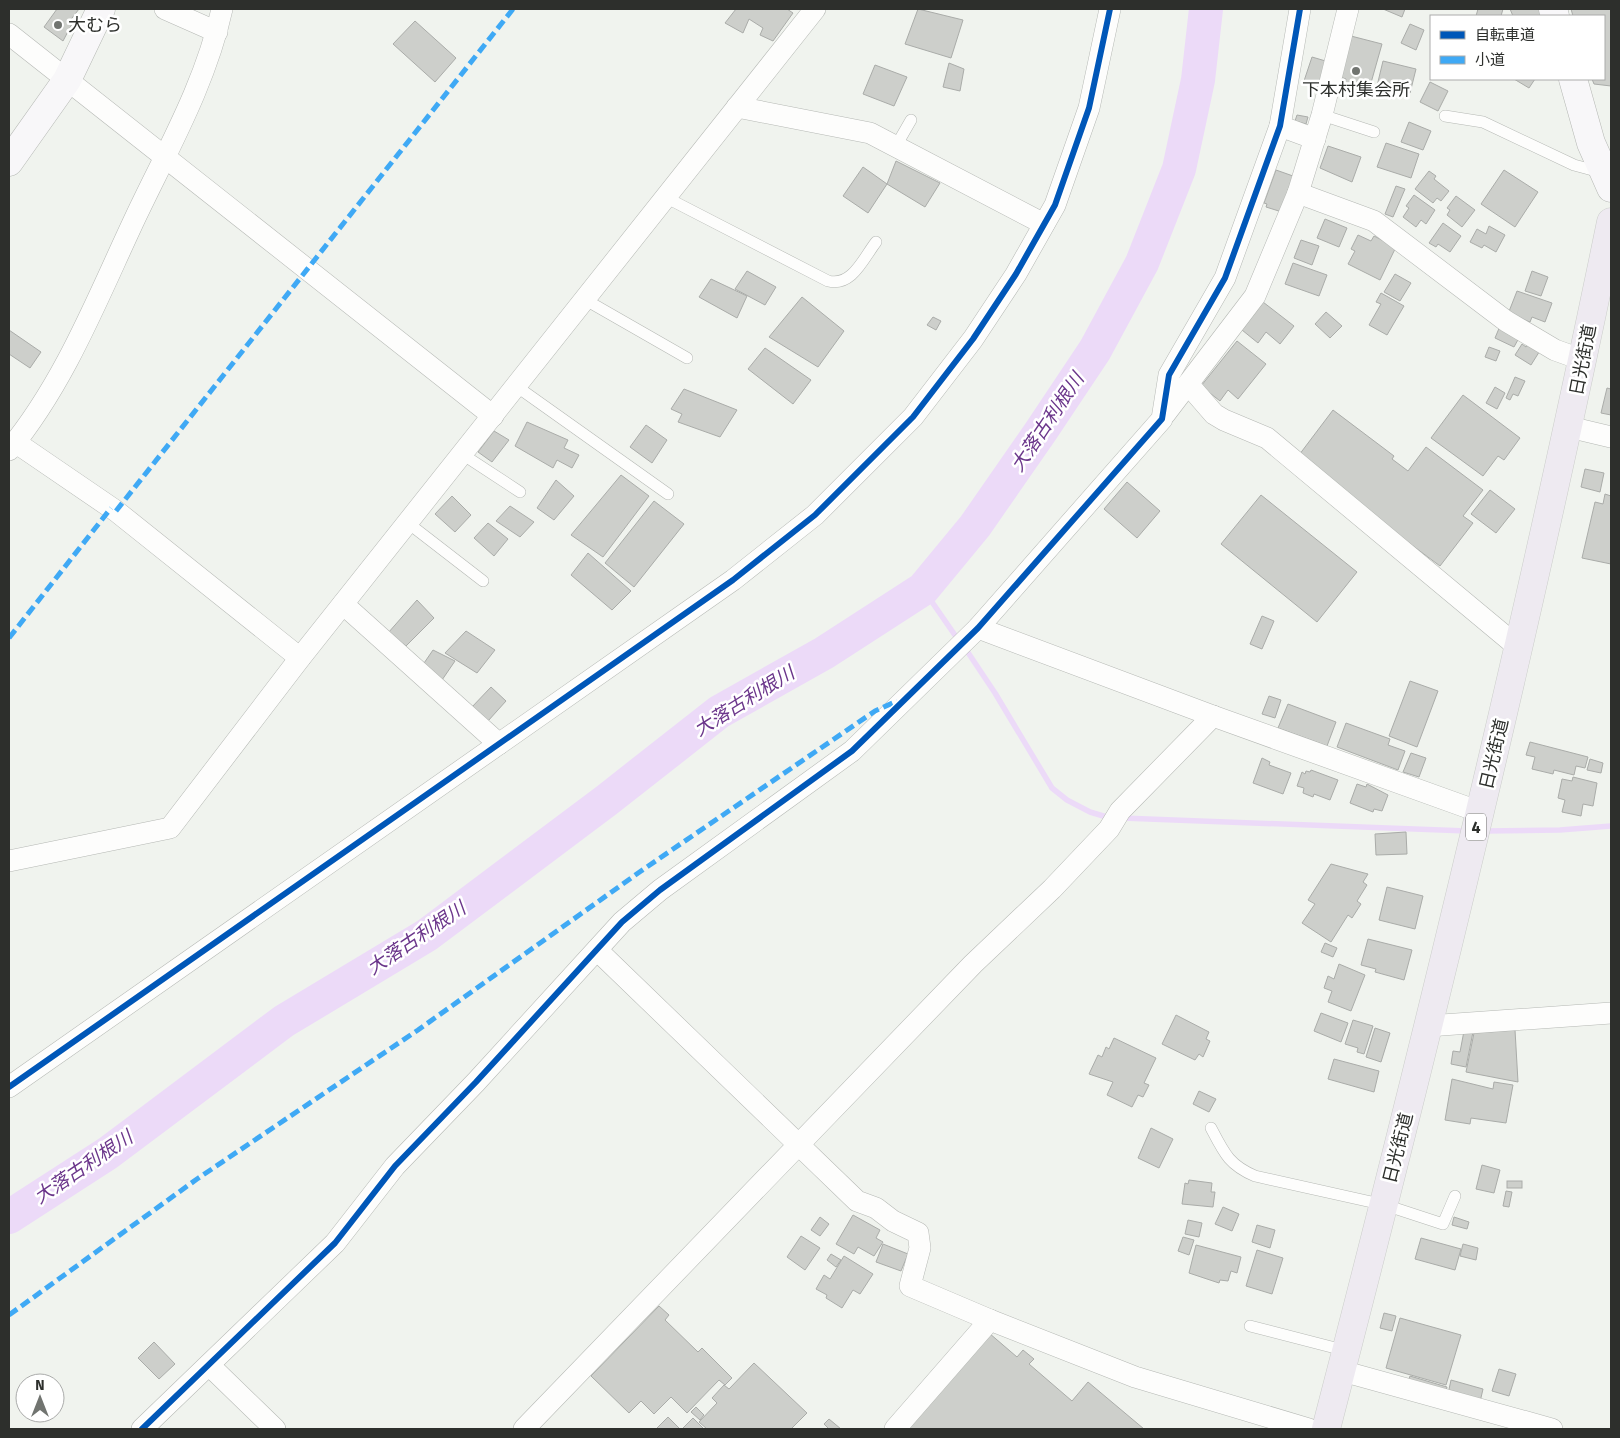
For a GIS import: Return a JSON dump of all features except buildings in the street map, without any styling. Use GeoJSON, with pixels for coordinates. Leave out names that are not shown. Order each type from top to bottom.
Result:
{"type":"FeatureCollection","features":[{"type":"Feature","properties":{"kind":"highway","name":"日光街道"},"geometry":{"type":"LineString","coordinates":[[1326,1429],[1385,1205],[1480,812],[1570,428],[1611,222]]}},
{"type":"Feature","properties":{"kind":"street"},"geometry":{"type":"LineString","coordinates":[[9,162],[67,80],[101,9]]}},
{"type":"Feature","properties":{"kind":"street"},"geometry":{"type":"LineString","coordinates":[[165,9],[217,32]]}},
{"type":"Feature","properties":{"kind":"street"},"geometry":{"type":"LineString","coordinates":[[222,9],[208,61],[186,115],[164,157],[73,350],[47,394],[12,446],[116,511],[300,658]]}},
{"type":"Feature","properties":{"kind":"street"},"geometry":{"type":"LineString","coordinates":[[9,1087],[733,580],[815,515],[913,417],[973,339],[1016,274],[1055,205],[1089,108],[1110,9]]}},
{"type":"Feature","properties":{"kind":"street"},"geometry":{"type":"LineString","coordinates":[[1162,419],[1169,375],[1224,278],[1280,126],[1300,9]]}},
{"type":"Feature","properties":{"kind":"street"},"geometry":{"type":"LineString","coordinates":[[142,1429],[335,1242],[395,1166],[476,1082],[622,922],[660,890],[852,751],[978,628],[1162,419],[1255,296],[1298,193],[1322,116],[1348,9]]}},
{"type":"Feature","properties":{"kind":"street"},"geometry":{"type":"LineString","coordinates":[[9,861],[170,828],[300,658],[737,107],[809,11]]}},
{"type":"Feature","properties":{"kind":"street"},"geometry":{"type":"LineString","coordinates":[[9,34],[493,416]]}},
{"type":"Feature","properties":{"kind":"street"},"geometry":{"type":"LineString","coordinates":[[1573,80],[1591,143],[1608,180]]}},
{"type":"Feature","properties":{"kind":"street"},"geometry":{"type":"LineString","coordinates":[[737,107],[870,132],[1044,224]]}},
{"type":"Feature","properties":{"kind":"street"},"geometry":{"type":"LineString","coordinates":[[1280,126],[1315,139]]}},
{"type":"Feature","properties":{"kind":"street"},"geometry":{"type":"LineString","coordinates":[[1298,193],[1374,221],[1506,321],[1555,350],[1583,360]]}},
{"type":"Feature","properties":{"kind":"street"},"geometry":{"type":"LineString","coordinates":[[1188,384],[1214,414],[1267,438],[1518,647]]}},
{"type":"Feature","properties":{"kind":"street"},"geometry":{"type":"LineString","coordinates":[[1570,428],[1611,437]]}},
{"type":"Feature","properties":{"kind":"street"},"geometry":{"type":"LineString","coordinates":[[343,604],[499,744]]}},
{"type":"Feature","properties":{"kind":"street"},"geometry":{"type":"LineString","coordinates":[[978,628],[1213,716],[1480,812]]}},
{"type":"Feature","properties":{"kind":"street"},"geometry":{"type":"LineString","coordinates":[[524,1429],[973,964],[1052,889],[1109,830],[1120,811],[1213,716]]}},
{"type":"Feature","properties":{"kind":"street"},"geometry":{"type":"LineString","coordinates":[[597,950],[857,1201],[876,1208],[893,1221],[918,1233],[920,1248],[910,1286],[990,1320],[1135,1377],[1309,1429]]}},
{"type":"Feature","properties":{"kind":"street"},"geometry":{"type":"LineString","coordinates":[[1428,1026],[1611,1013]]}},
{"type":"Feature","properties":{"kind":"street"},"geometry":{"type":"LineString","coordinates":[[895,1429],[990,1320]]}},
{"type":"Feature","properties":{"kind":"street"},"geometry":{"type":"LineString","coordinates":[[1344,1361],[1552,1429]]}},
{"type":"Feature","properties":{"kind":"street"},"geometry":{"type":"LineString","coordinates":[[209,1365],[275,1429]]}},
{"type":"Feature","properties":{"kind":"lane"},"geometry":{"type":"LineString","coordinates":[[1322,116],[1374,132]]}},
{"type":"Feature","properties":{"kind":"lane"},"geometry":{"type":"LineString","coordinates":[[1445,116],[1484,122],[1608,180]]}},
{"type":"Feature","properties":{"kind":"lane"},"geometry":{"type":"LineString","coordinates":[[896,146],[911,120]]}},
{"type":"Feature","properties":{"kind":"lane"},"geometry":{"type":"LineString","coordinates":[[665,197],[828,282],[837,283],[849,279],[876,242]]}},
{"type":"Feature","properties":{"kind":"lane"},"geometry":{"type":"LineString","coordinates":[[584,300],[687,358]]}},
{"type":"Feature","properties":{"kind":"lane"},"geometry":{"type":"LineString","coordinates":[[516,386],[668,494]]}},
{"type":"Feature","properties":{"kind":"lane"},"geometry":{"type":"LineString","coordinates":[[462,454],[520,492]]}},
{"type":"Feature","properties":{"kind":"lane"},"geometry":{"type":"LineString","coordinates":[[408,523],[483,581]]}},
{"type":"Feature","properties":{"kind":"lane"},"geometry":{"type":"LineString","coordinates":[[1211,1128],[1227,1158],[1239,1169],[1256,1176],[1385,1205],[1443,1224],[1455,1196]]}},
{"type":"Feature","properties":{"kind":"lane"},"geometry":{"type":"LineString","coordinates":[[1250,1326],[1344,1361]]}},
{"type":"Feature","properties":{"kind":"waterway","name":"大落古利根川"},"geometry":{"type":"LineString","coordinates":[[9,1217],[108,1153],[284,1021],[427,935],[607,800],[719,712],[824,653],[923,589],[975,526],[1041,431],[1095,350],[1142,263],[1179,169],[1198,80],[1206,9]]}},
{"type":"Feature","properties":{"kind":"waterway"},"geometry":{"type":"LineString","coordinates":[[923,589],[959,641]]}},
{"type":"Feature","properties":{"kind":"waterway"},"geometry":{"type":"LineString","coordinates":[[965,648],[995,693],[1052,788],[1067,800],[1090,812],[1110,818]]}},
{"type":"Feature","properties":{"kind":"waterway"},"geometry":{"type":"LineString","coordinates":[[1122,818],[1467,831]]}},
{"type":"Feature","properties":{"kind":"waterway"},"geometry":{"type":"LineString","coordinates":[[1484,831],[1560,830],[1611,826]]}},
{"type":"Feature","properties":{"kind":"marked path"},"geometry":{"type":"LineString","coordinates":[[116,511],[513,9]]}},
{"type":"Feature","properties":{"kind":"marked path"},"geometry":{"type":"LineString","coordinates":[[9,638],[111,508]]}},
{"type":"Feature","properties":{"kind":"marked path"},"geometry":{"type":"LineString","coordinates":[[9,1315],[197,1179],[418,1030],[641,871],[875,711],[897,701]]}},
{"type":"Feature","properties":{"kind":"cycle path"},"geometry":{"type":"LineString","coordinates":[[9,1087],[733,580],[815,515],[913,417],[973,339],[1016,274],[1055,205],[1089,108],[1110,9]]}},
{"type":"Feature","properties":{"kind":"cycle path"},"geometry":{"type":"LineString","coordinates":[[142,1429],[335,1243],[395,1166],[476,1082],[622,922],[660,890],[852,751],[978,628],[1162,419],[1169,375],[1225,278],[1280,126],[1300,9]]}},
{"type":"Feature","properties":{"kind":"place","name":"大むら"},"geometry":{"type":"Point","coordinates":[58,25]}},
{"type":"Feature","properties":{"kind":"place","name":"下本村集会所"},"geometry":{"type":"Point","coordinates":[1356,71]}}]}
